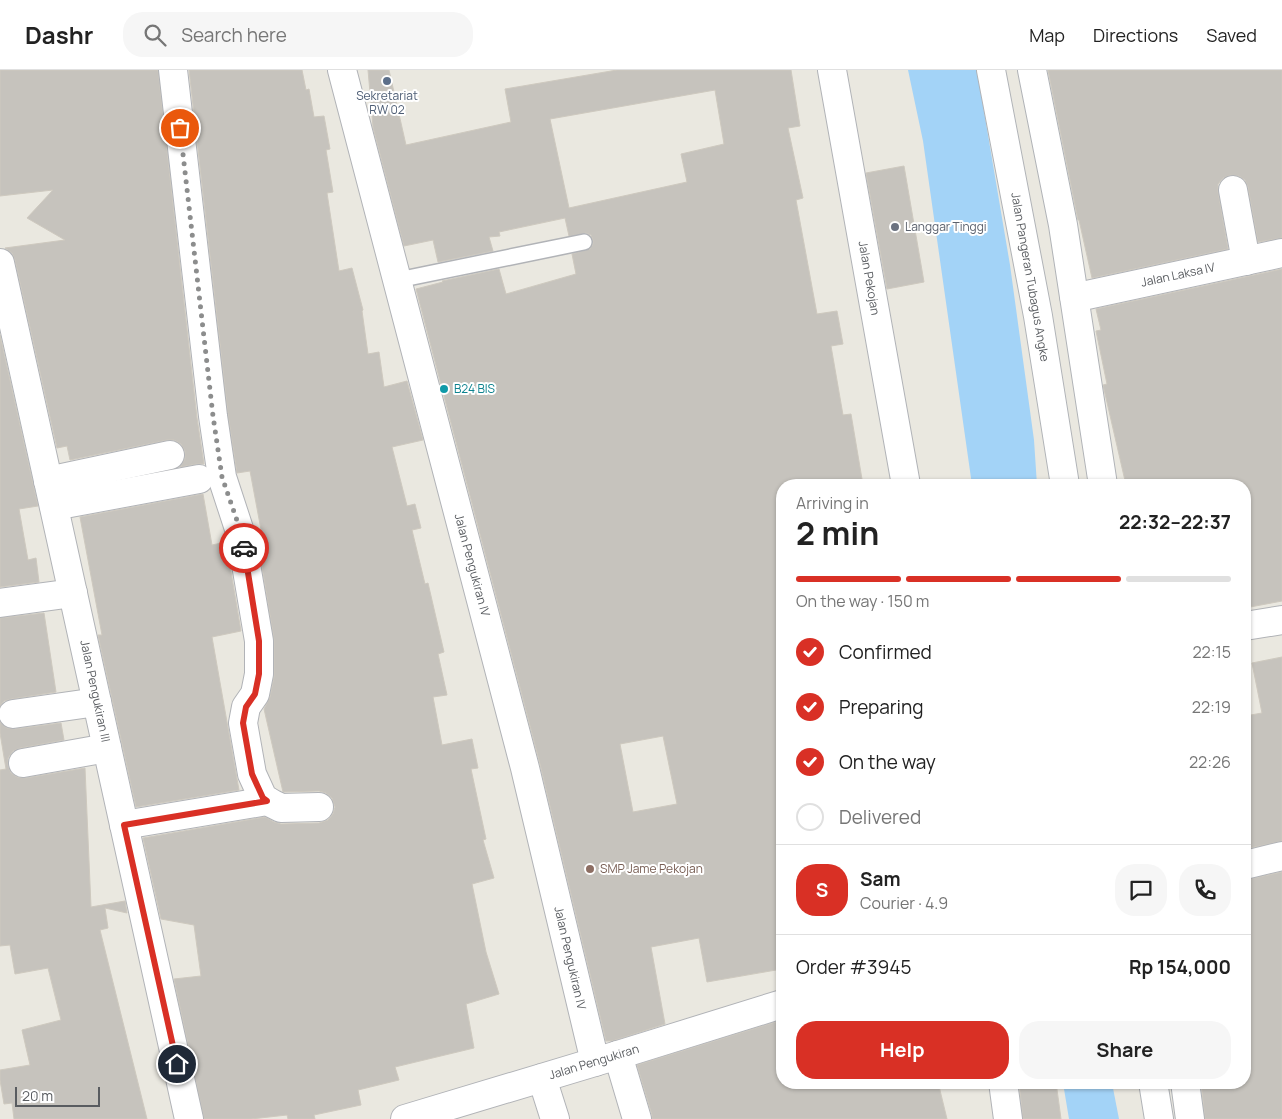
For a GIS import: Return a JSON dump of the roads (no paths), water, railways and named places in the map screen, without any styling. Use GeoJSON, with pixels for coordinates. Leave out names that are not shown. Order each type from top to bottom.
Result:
{"type":"FeatureCollection","features":[{"type":"Feature","properties":{"kind":"street"},"geometry":{"type":"LineString","coordinates":[[173,70],[213,416],[222,477],[242,535],[259,641],[259,674],[255,694],[246,707],[243,723],[252,774],[263,798],[281,808],[319,807]]}},
{"type":"Feature","properties":{"kind":"street","name":"Jalan Pengukiran IV"},"geometry":{"type":"LineString","coordinates":[[342,70],[525,768],[606,1059],[637,1119]]}},
{"type":"Feature","properties":{"kind":"street","name":"Jalan Pekojan"},"geometry":{"type":"LineString","coordinates":[[832,70],[905,479]]}},
{"type":"Feature","properties":{"kind":"street","name":"Jalan Pangeran Tubagus Angke"},"geometry":{"type":"LineString","coordinates":[[991,70],[1038,316],[1064,479]]}},
{"type":"Feature","properties":{"kind":"street"},"geometry":{"type":"LineString","coordinates":[[1032,70],[1063,224],[1102,479]]}},
{"type":"Feature","properties":{"kind":"street"},"geometry":{"type":"LineString","coordinates":[[1233,190],[1246,261]]}},
{"type":"Feature","properties":{"kind":"street","name":"Jalan Laksa IV"},"geometry":{"type":"LineString","coordinates":[[1074,296],[1282,253]]}},
{"type":"Feature","properties":{"kind":"street","name":"Jalan Pengukiran III"},"geometry":{"type":"LineString","coordinates":[[0,263],[189,1119]]}},
{"type":"Feature","properties":{"kind":"street"},"geometry":{"type":"LineString","coordinates":[[51,493],[170,455]]}},
{"type":"Feature","properties":{"kind":"street"},"geometry":{"type":"LineString","coordinates":[[51,493],[199,478]]}},
{"type":"Feature","properties":{"kind":"street"},"geometry":{"type":"LineString","coordinates":[[0,603],[73,592]]}},
{"type":"Feature","properties":{"kind":"street"},"geometry":{"type":"LineString","coordinates":[[1251,625],[1282,620]]}},
{"type":"Feature","properties":{"kind":"street"},"geometry":{"type":"LineString","coordinates":[[13,714],[97,702]]}},
{"type":"Feature","properties":{"kind":"street"},"geometry":{"type":"LineString","coordinates":[[23,762],[107,748]]}},
{"type":"Feature","properties":{"kind":"street"},"geometry":{"type":"LineString","coordinates":[[124,825],[267,801]]}},
{"type":"Feature","properties":{"kind":"street"},"geometry":{"type":"LineString","coordinates":[[1251,864],[1282,856]]}},
{"type":"Feature","properties":{"kind":"street","name":"Jalan Pengukiran"},"geometry":{"type":"LineString","coordinates":[[405,1119],[776,1006]]}},
{"type":"Feature","properties":{"kind":"street"},"geometry":{"type":"LineString","coordinates":[[542,1078],[555,1119]]}},
{"type":"Feature","properties":{"kind":"street"},"geometry":{"type":"LineString","coordinates":[[1004,1089],[1008,1119]]}},
{"type":"Feature","properties":{"kind":"street"},"geometry":{"type":"LineString","coordinates":[[1154,1089],[1159,1119]]}},
{"type":"Feature","properties":{"kind":"street"},"geometry":{"type":"LineString","coordinates":[[1186,1089],[1190,1119]]}},
{"type":"Feature","properties":{"kind":"lane"},"geometry":{"type":"LineString","coordinates":[[398,280],[584,242]]}},
{"type":"Feature","properties":{"kind":"water"},"geometry":{"type":"Polygon","coordinates":[[[908,70],[977,70],[1010,265],[1034,440],[1037,479],[971,479],[923,141],[908,70]]]}},
{"type":"Feature","properties":{"kind":"water"},"geometry":{"type":"Polygon","coordinates":[[[1064,1089],[1113,1089],[1119,1119],[1069,1119],[1064,1089]]]}},
{"type":"Feature","properties":{"kind":"place","name":"Sekretariat RW 02"},"geometry":{"type":"Point","coordinates":[387,81]}},
{"type":"Feature","properties":{"kind":"place","name":"Langgar Tinggi"},"geometry":{"type":"Point","coordinates":[895,227]}},
{"type":"Feature","properties":{"kind":"place","name":"B24 BIS"},"geometry":{"type":"Point","coordinates":[444,389]}},
{"type":"Feature","properties":{"kind":"place","name":"SMP Jame Pekojan"},"geometry":{"type":"Point","coordinates":[590,869]}}]}
